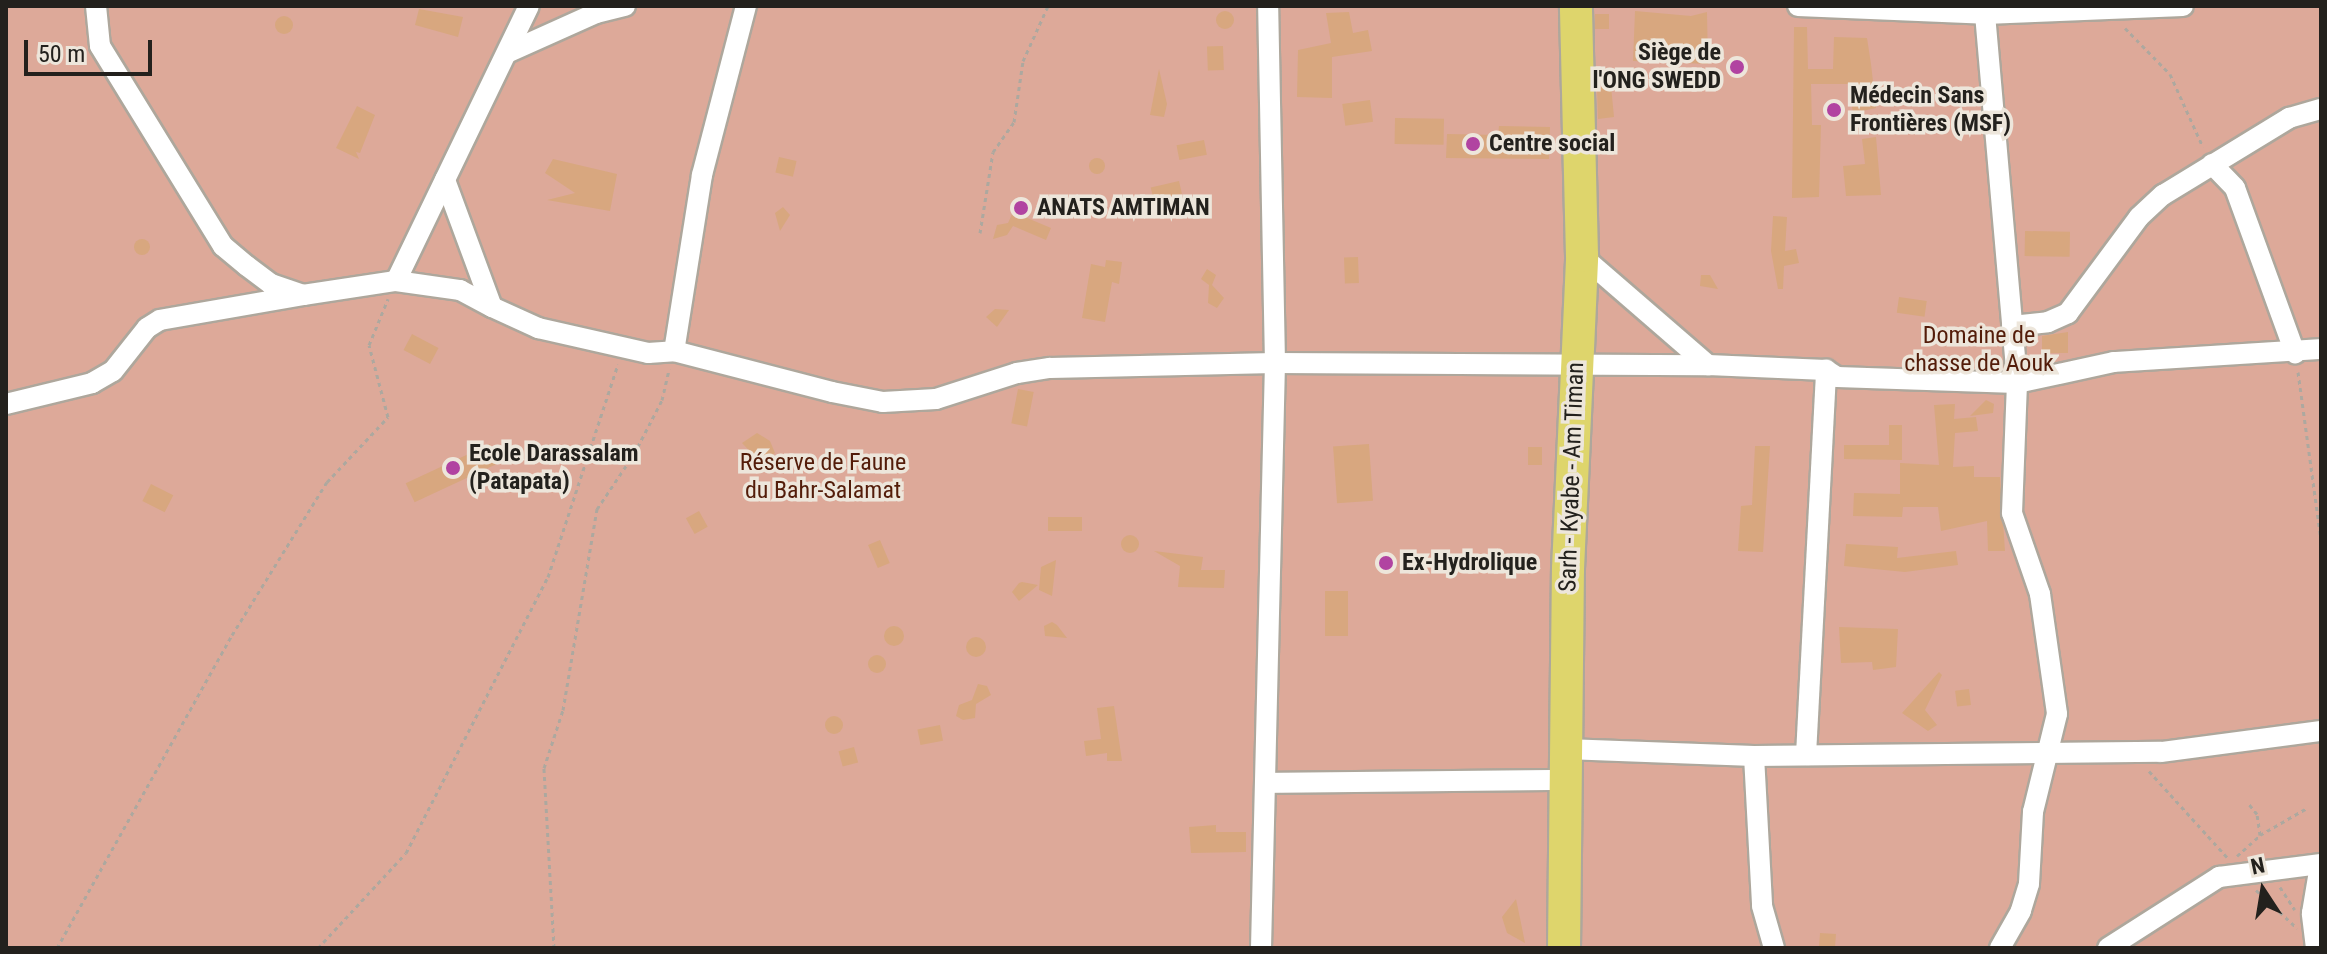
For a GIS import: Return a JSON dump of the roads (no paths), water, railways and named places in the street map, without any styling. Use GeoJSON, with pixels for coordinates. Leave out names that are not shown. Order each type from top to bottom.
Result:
{"type":"FeatureCollection","features":[{"type":"Feature","properties":{"kind":"main road","name":"Sarh - Kyabe - Am Timan"},"geometry":{"type":"LineString","coordinates":[[1564,948],[1565,765],[1582,256],[1576,6]]}},
{"type":"Feature","properties":{"kind":"street"},"geometry":{"type":"LineString","coordinates":[[96,6],[100,46],[223,246],[271,284],[303,295]]}},
{"type":"Feature","properties":{"kind":"street"},"geometry":{"type":"LineString","coordinates":[[396,281],[529,6]]}},
{"type":"Feature","properties":{"kind":"street"},"geometry":{"type":"LineString","coordinates":[[506,53],[519,43],[625,6]]}},
{"type":"Feature","properties":{"kind":"street"},"geometry":{"type":"LineString","coordinates":[[674,351],[702,175],[746,6]]}},
{"type":"Feature","properties":{"kind":"street"},"geometry":{"type":"LineString","coordinates":[[1261,948],[1275,363],[1268,6]]}},
{"type":"Feature","properties":{"kind":"street"},"geometry":{"type":"LineString","coordinates":[[1798,6],[1976,12],[2113,12],[2183,6]]}},
{"type":"Feature","properties":{"kind":"street"},"geometry":{"type":"LineString","coordinates":[[1976,12],[2017,383],[2012,513],[2040,594],[2057,714],[2033,812],[2029,884],[2021,911],[2000,948]]}},
{"type":"Feature","properties":{"kind":"street"},"geometry":{"type":"LineString","coordinates":[[2012,326],[2048,322],[2068,313],[2139,217],[2212,164],[2289,118],[2321,109]]}},
{"type":"Feature","properties":{"kind":"street"},"geometry":{"type":"LineString","coordinates":[[2212,164],[2235,188],[2295,353]]}},
{"type":"Feature","properties":{"kind":"street"},"geometry":{"type":"LineString","coordinates":[[445,180],[492,307]]}},
{"type":"Feature","properties":{"kind":"street"},"geometry":{"type":"LineString","coordinates":[[1582,256],[1708,365]]}},
{"type":"Feature","properties":{"kind":"street"},"geometry":{"type":"LineString","coordinates":[[6,404],[92,383],[113,371],[147,328],[160,320],[396,281],[460,290],[538,328],[625,349],[674,351],[883,402],[936,399],[1017,373],[1050,368],[1275,363],[1708,365],[1826,370],[1837,377],[2017,383],[2142,359],[2295,353],[2321,349]]}},
{"type":"Feature","properties":{"kind":"street"},"geometry":{"type":"LineString","coordinates":[[1806,755],[1826,370]]}},
{"type":"Feature","properties":{"kind":"street"},"geometry":{"type":"LineString","coordinates":[[1267,783],[1754,756],[2161,752],[2321,731]]}},
{"type":"Feature","properties":{"kind":"street"},"geometry":{"type":"LineString","coordinates":[[1754,756],[1762,906],[1774,948]]}},
{"type":"Feature","properties":{"kind":"street"},"geometry":{"type":"LineString","coordinates":[[2108,948],[2232,869],[2320,864],[2312,913],[2315,941]]}},
{"type":"Feature","properties":{"kind":"place","name":"Siège de l'ONG SWEDD"},"geometry":{"type":"Point","coordinates":[1737,67]}},
{"type":"Feature","properties":{"kind":"place","name":"Médecin Sans Frontières (MSF)"},"geometry":{"type":"Point","coordinates":[1834,110]}},
{"type":"Feature","properties":{"kind":"place","name":"Centre social"},"geometry":{"type":"Point","coordinates":[1473,144]}},
{"type":"Feature","properties":{"kind":"place","name":"ANATS AMTIMAN"},"geometry":{"type":"Point","coordinates":[1021,208]}},
{"type":"Feature","properties":{"kind":"place","name":"Ecole Darassalam (Patapata)"},"geometry":{"type":"Point","coordinates":[453,468]}},
{"type":"Feature","properties":{"kind":"place","name":"Ex-Hydrolique"},"geometry":{"type":"Point","coordinates":[1386,563]}},
{"type":"Feature","properties":{"kind":"park label","name":"Domaine de chasse de Aouk"},"geometry":{"type":"Point","coordinates":[1979,350]}},
{"type":"Feature","properties":{"kind":"park label","name":"Réserve de Faune du Bahr-Salamat"},"geometry":{"type":"Point","coordinates":[823,477]}}]}
